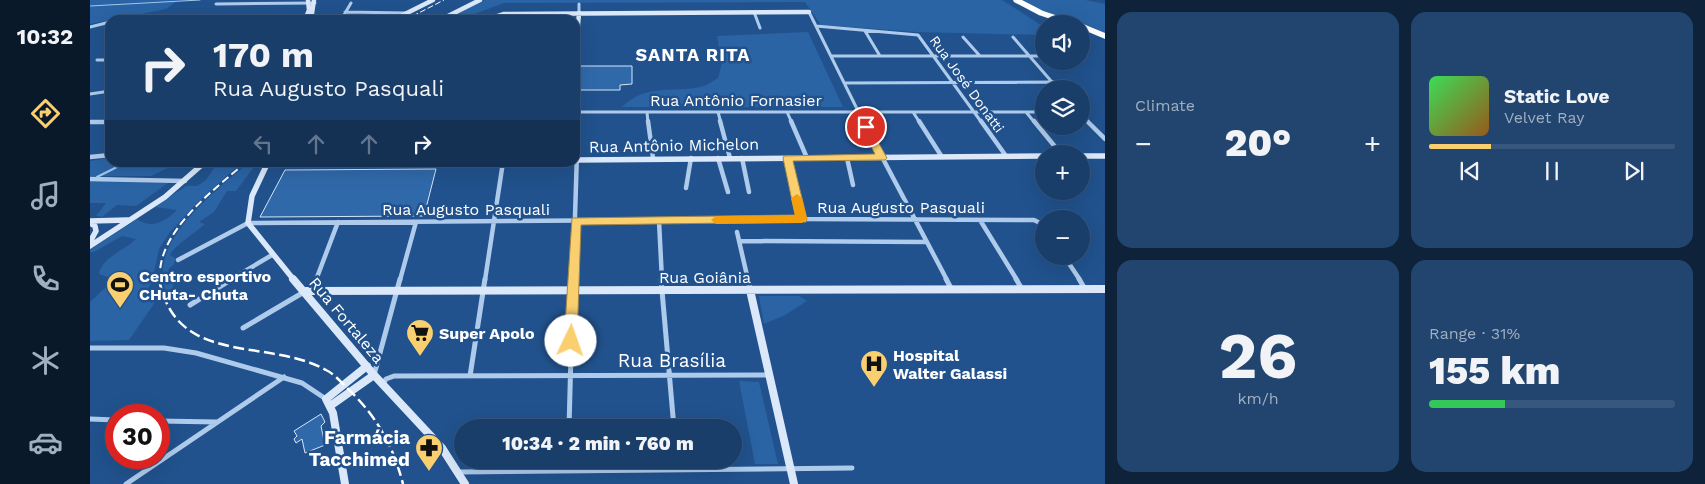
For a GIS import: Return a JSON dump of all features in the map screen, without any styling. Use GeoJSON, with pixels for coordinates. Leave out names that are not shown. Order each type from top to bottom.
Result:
{"type":"FeatureCollection","features":[{"type":"Feature","properties":{"kind":"highway"},"geometry":{"type":"LineString","coordinates":[[1016,0],[1044,15]]}},
{"type":"Feature","properties":{"kind":"highway"},"geometry":{"type":"LineString","coordinates":[[1090,30],[1105,36]]}},
{"type":"Feature","properties":{"kind":"street"},"geometry":{"type":"LineString","coordinates":[[403,15],[433,0]]}},
{"type":"Feature","properties":{"kind":"street"},"geometry":{"type":"LineString","coordinates":[[450,15],[480,0]]}},
{"type":"Feature","properties":{"kind":"street"},"geometry":{"type":"LineString","coordinates":[[306,15],[308,2]]}},
{"type":"Feature","properties":{"kind":"street"},"geometry":{"type":"LineString","coordinates":[[216,4],[314,2],[312,15]]}},
{"type":"Feature","properties":{"kind":"street"},"geometry":{"type":"LineString","coordinates":[[344,15],[351,3]]}},
{"type":"Feature","properties":{"kind":"street"},"geometry":{"type":"LineString","coordinates":[[579,4],[579,13]]}},
{"type":"Feature","properties":{"kind":"street"},"geometry":{"type":"LineString","coordinates":[[345,12],[407,13]]}},
{"type":"Feature","properties":{"kind":"street"},"geometry":{"type":"LineString","coordinates":[[754,12],[760,28]]}},
{"type":"Feature","properties":{"kind":"street"},"geometry":{"type":"LineString","coordinates":[[499,15],[808,12],[950,288]]}},
{"type":"Feature","properties":{"kind":"street"},"geometry":{"type":"LineString","coordinates":[[90,27],[105,23]]}},
{"type":"Feature","properties":{"kind":"street","name":"Rua José Donatti"},"geometry":{"type":"LineString","coordinates":[[816,26],[918,36],[1006,156]]}},
{"type":"Feature","properties":{"kind":"street"},"geometry":{"type":"LineString","coordinates":[[864,31],[880,56]]}},
{"type":"Feature","properties":{"kind":"street"},"geometry":{"type":"LineString","coordinates":[[964,37],[980,56]]}},
{"type":"Feature","properties":{"kind":"street"},"geometry":{"type":"LineString","coordinates":[[1013,37],[1051,80]]}},
{"type":"Feature","properties":{"kind":"street"},"geometry":{"type":"LineString","coordinates":[[831,56],[1035,56]]}},
{"type":"Feature","properties":{"kind":"street"},"geometry":{"type":"LineString","coordinates":[[98,60],[105,60]]}},
{"type":"Feature","properties":{"kind":"street"},"geometry":{"type":"LineString","coordinates":[[844,83],[1035,82]]}},
{"type":"Feature","properties":{"kind":"street"},"geometry":{"type":"LineString","coordinates":[[90,94],[105,92]]}},
{"type":"Feature","properties":{"kind":"street","name":"Rua Antônio Fornasier"},"geometry":{"type":"LineString","coordinates":[[580,112],[1035,112]]}},
{"type":"Feature","properties":{"kind":"street"},"geometry":{"type":"LineString","coordinates":[[647,112],[653,158]]}},
{"type":"Feature","properties":{"kind":"street"},"geometry":{"type":"LineString","coordinates":[[718,112],[730,158]]}},
{"type":"Feature","properties":{"kind":"street"},"geometry":{"type":"LineString","coordinates":[[787,112],[807,158]]}},
{"type":"Feature","properties":{"kind":"street"},"geometry":{"type":"LineString","coordinates":[[914,112],[942,157]]}},
{"type":"Feature","properties":{"kind":"street"},"geometry":{"type":"LineString","coordinates":[[1026,112],[1054,145]]}},
{"type":"Feature","properties":{"kind":"street"},"geometry":{"type":"LineString","coordinates":[[90,122],[105,122]]}},
{"type":"Feature","properties":{"kind":"street"},"geometry":{"type":"LineString","coordinates":[[1090,124],[1105,139]]}},
{"type":"Feature","properties":{"kind":"street"},"geometry":{"type":"LineString","coordinates":[[90,158],[105,156]]}},
{"type":"Feature","properties":{"kind":"street","name":"Rua Antônio Michelon"},"geometry":{"type":"LineString","coordinates":[[580,160],[1035,156]]}},
{"type":"Feature","properties":{"kind":"street"},"geometry":{"type":"LineString","coordinates":[[1090,156],[1105,156]]}},
{"type":"Feature","properties":{"kind":"street"},"geometry":{"type":"LineString","coordinates":[[686,188],[691,158]]}},
{"type":"Feature","properties":{"kind":"street"},"geometry":{"type":"LineString","coordinates":[[718,158],[728,192]]}},
{"type":"Feature","properties":{"kind":"street"},"geometry":{"type":"LineString","coordinates":[[742,158],[749,192]]}},
{"type":"Feature","properties":{"kind":"street"},"geometry":{"type":"LineString","coordinates":[[788,158],[802,219]]}},
{"type":"Feature","properties":{"kind":"street"},"geometry":{"type":"LineString","coordinates":[[847,158],[853,185]]}},
{"type":"Feature","properties":{"kind":"street"},"geometry":{"type":"LineString","coordinates":[[90,246],[165,197],[200,167]]}},
{"type":"Feature","properties":{"kind":"street"},"geometry":{"type":"LineString","coordinates":[[178,260],[248,223],[252,196],[265,167]]}},
{"type":"Feature","properties":{"kind":"street"},"geometry":{"type":"LineString","coordinates":[[470,376],[496,222],[502,167]]}},
{"type":"Feature","properties":{"kind":"street"},"geometry":{"type":"LineString","coordinates":[[569,419],[576,167]]}},
{"type":"Feature","properties":{"kind":"street"},"geometry":{"type":"LineString","coordinates":[[90,180],[186,180]]}},
{"type":"Feature","properties":{"kind":"street","name":"Rua Augusto Pasquali"},"geometry":{"type":"LineString","coordinates":[[248,223],[802,219],[1035,220]]}},
{"type":"Feature","properties":{"kind":"street"},"geometry":{"type":"LineString","coordinates":[[90,222],[129,220]]}},
{"type":"Feature","properties":{"kind":"street"},"geometry":{"type":"LineString","coordinates":[[980,220],[1022,289]]}},
{"type":"Feature","properties":{"kind":"street"},"geometry":{"type":"LineString","coordinates":[[659,221],[662,291],[673,419]]}},
{"type":"Feature","properties":{"kind":"street"},"geometry":{"type":"LineString","coordinates":[[90,222],[95,226],[96,231],[90,242]]}},
{"type":"Feature","properties":{"kind":"street"},"geometry":{"type":"LineString","coordinates":[[243,328],[309,291],[338,222]]}},
{"type":"Feature","properties":{"kind":"street"},"geometry":{"type":"LineString","coordinates":[[328,403],[375,376],[396,291],[416,222]]}},
{"type":"Feature","properties":{"kind":"street","name":"Rua Fortaleza"},"geometry":{"type":"LineString","coordinates":[[248,223],[272,255],[309,291],[375,376],[442,448],[465,484]]}},
{"type":"Feature","properties":{"kind":"street"},"geometry":{"type":"LineString","coordinates":[[737,232],[771,375],[794,484]]}},
{"type":"Feature","properties":{"kind":"street"},"geometry":{"type":"LineString","coordinates":[[740,241],[927,242]]}},
{"type":"Feature","properties":{"kind":"street"},"geometry":{"type":"LineString","coordinates":[[190,305],[272,255]]}},
{"type":"Feature","properties":{"kind":"street"},"geometry":{"type":"LineString","coordinates":[[1069,265],[1084,289]]}},
{"type":"Feature","properties":{"kind":"street","name":"Rua Goiânia"},"geometry":{"type":"LineString","coordinates":[[309,291],[1105,289]]}},
{"type":"Feature","properties":{"kind":"street"},"geometry":{"type":"LineString","coordinates":[[90,348],[164,348],[196,353],[284,377],[309,386],[328,403],[346,484]]}},
{"type":"Feature","properties":{"kind":"street"},"geometry":{"type":"LineString","coordinates":[[328,403],[367,366]]}},
{"type":"Feature","properties":{"kind":"street","name":"Rua Brasília"},"geometry":{"type":"LineString","coordinates":[[375,376],[771,375]]}},
{"type":"Feature","properties":{"kind":"street"},"geometry":{"type":"LineString","coordinates":[[383,384],[386,379],[393,376]]}},
{"type":"Feature","properties":{"kind":"street"},"geometry":{"type":"LineString","coordinates":[[126,484],[284,377]]}},
{"type":"Feature","properties":{"kind":"street"},"geometry":{"type":"LineString","coordinates":[[90,419],[105,420]]}},
{"type":"Feature","properties":{"kind":"street"},"geometry":{"type":"LineString","coordinates":[[170,421],[218,422]]}},
{"type":"Feature","properties":{"kind":"street"},"geometry":{"type":"LineString","coordinates":[[459,472],[852,468]]}},
{"type":"Feature","properties":{"kind":"shaded area"},"geometry":{"type":"Polygon","coordinates":[[[90,0],[203,0],[177,1],[166,9],[136,15],[105,15],[105,21],[90,24],[90,0]]]}},
{"type":"Feature","properties":{"kind":"shaded area"},"geometry":{"type":"Polygon","coordinates":[[[485,0],[1002,0],[1035,21],[1035,35],[917,32],[821,25],[805,2],[504,3],[472,15],[453,15],[485,0]]]}},
{"type":"Feature","properties":{"kind":"shaded area"},"geometry":{"type":"Polygon","coordinates":[[[1019,0],[1086,0],[1105,4],[1105,34],[1090,26],[1090,15],[1046,14],[1019,0]]]}},
{"type":"Feature","properties":{"kind":"shaded area"},"geometry":{"type":"Polygon","coordinates":[[[808,32],[843,107],[622,107],[641,94],[652,91],[704,86],[718,78],[722,63],[717,36],[808,32]]]}},
{"type":"Feature","properties":{"kind":"shaded area"},"geometry":{"type":"Polygon","coordinates":[[[105,159],[105,167],[170,167],[151,176],[90,176],[90,161],[105,159]]]}},
{"type":"Feature","properties":{"kind":"shaded area"},"geometry":{"type":"Polygon","coordinates":[[[202,167],[237,167],[197,203],[170,232],[159,249],[154,272],[145,281],[152,281],[145,294],[153,293],[156,301],[129,340],[90,341],[90,302],[120,274],[118,273],[111,278],[99,274],[101,268],[104,263],[136,239],[122,236],[94,252],[90,252],[90,250],[137,219],[153,224],[168,218],[177,210],[155,207],[186,186],[197,186],[206,180],[214,168],[202,167]]]}},
{"type":"Feature","properties":{"kind":"shaded area"},"geometry":{"type":"Polygon","coordinates":[[[243,167],[254,167],[236,191],[227,191],[214,212],[199,222],[205,224],[181,243],[170,255],[175,258],[174,264],[168,270],[174,284],[172,289],[166,292],[163,273],[166,254],[175,236],[188,219],[243,167]]]}},
{"type":"Feature","properties":{"kind":"shaded area"},"geometry":{"type":"Polygon","coordinates":[[[90,181],[168,183],[136,206],[117,205],[102,217],[96,216],[106,203],[90,203],[90,181]]]}},
{"type":"Feature","properties":{"kind":"shaded area"},"geometry":{"type":"Polygon","coordinates":[[[759,296],[799,296],[807,301],[785,315],[764,324],[759,296]]]}},
{"type":"Feature","properties":{"kind":"shaded area"},"geometry":{"type":"Polygon","coordinates":[[[739,381],[759,382],[778,464],[755,464],[739,381]]]}},
{"type":"Feature","properties":{"kind":"building"},"geometry":{"type":"Polygon","coordinates":[[[580,66],[632,66],[632,84],[620,85],[620,90],[580,90],[580,66]]]}},
{"type":"Feature","properties":{"kind":"building"},"geometry":{"type":"Polygon","coordinates":[[[436,169],[424,216],[260,217],[285,170],[436,169]]]}},
{"type":"Feature","properties":{"kind":"building"},"geometry":{"type":"Polygon","coordinates":[[[321,414],[325,422],[321,426],[325,445],[305,453],[302,439],[296,443],[294,439],[297,436],[294,431],[321,414]]]}},
{"type":"Feature","properties":{"kind":"waterway"},"geometry":{"type":"LineString","coordinates":[[90,6],[200,0]]}},
{"type":"Feature","properties":{"kind":"waterway"},"geometry":{"type":"LineString","coordinates":[[97,177],[117,167]]}},
{"type":"Feature","properties":{"kind":"railway"},"geometry":{"type":"LineString","coordinates":[[415,15],[444,0]]}},
{"type":"Feature","properties":{"kind":"railway"},"geometry":{"type":"LineString","coordinates":[[160,280],[161,262],[167,245],[177,229],[218,185],[240,167]]}},
{"type":"Feature","properties":{"kind":"railway"},"geometry":{"type":"LineString","coordinates":[[159,279],[169,307],[184,326],[204,338],[227,346],[303,360],[326,370],[334,376],[357,398],[375,420],[394,456],[403,484]]}},
{"type":"Feature","properties":{"kind":"slow traffic"},"geometry":{"type":"LineString","coordinates":[[716,220],[802,219],[797,198]]}},
{"type":"Feature","properties":{"kind":"place","name":"Centro esportivo CHuta- Chuta"},"geometry":{"type":"Point","coordinates":[120,309]}},
{"type":"Feature","properties":{"kind":"place","name":"Super Apolo"},"geometry":{"type":"Point","coordinates":[420,357]}},
{"type":"Feature","properties":{"kind":"place","name":"Hospital Walter Galassi"},"geometry":{"type":"Point","coordinates":[874,388]}},
{"type":"Feature","properties":{"kind":"place","name":"Farmácia Tacchimed"},"geometry":{"type":"Point","coordinates":[429,472]}},
{"type":"Feature","properties":{"kind":"district","name":"SANTA RITA"},"geometry":{"type":"Point","coordinates":[693,55]}},
{"type":"Feature","properties":{"kind":"route"},"geometry":{"type":"LineString","coordinates":[[571,341],[576,221],[802,219],[788,158],[882,158],[866,127]]}}]}
